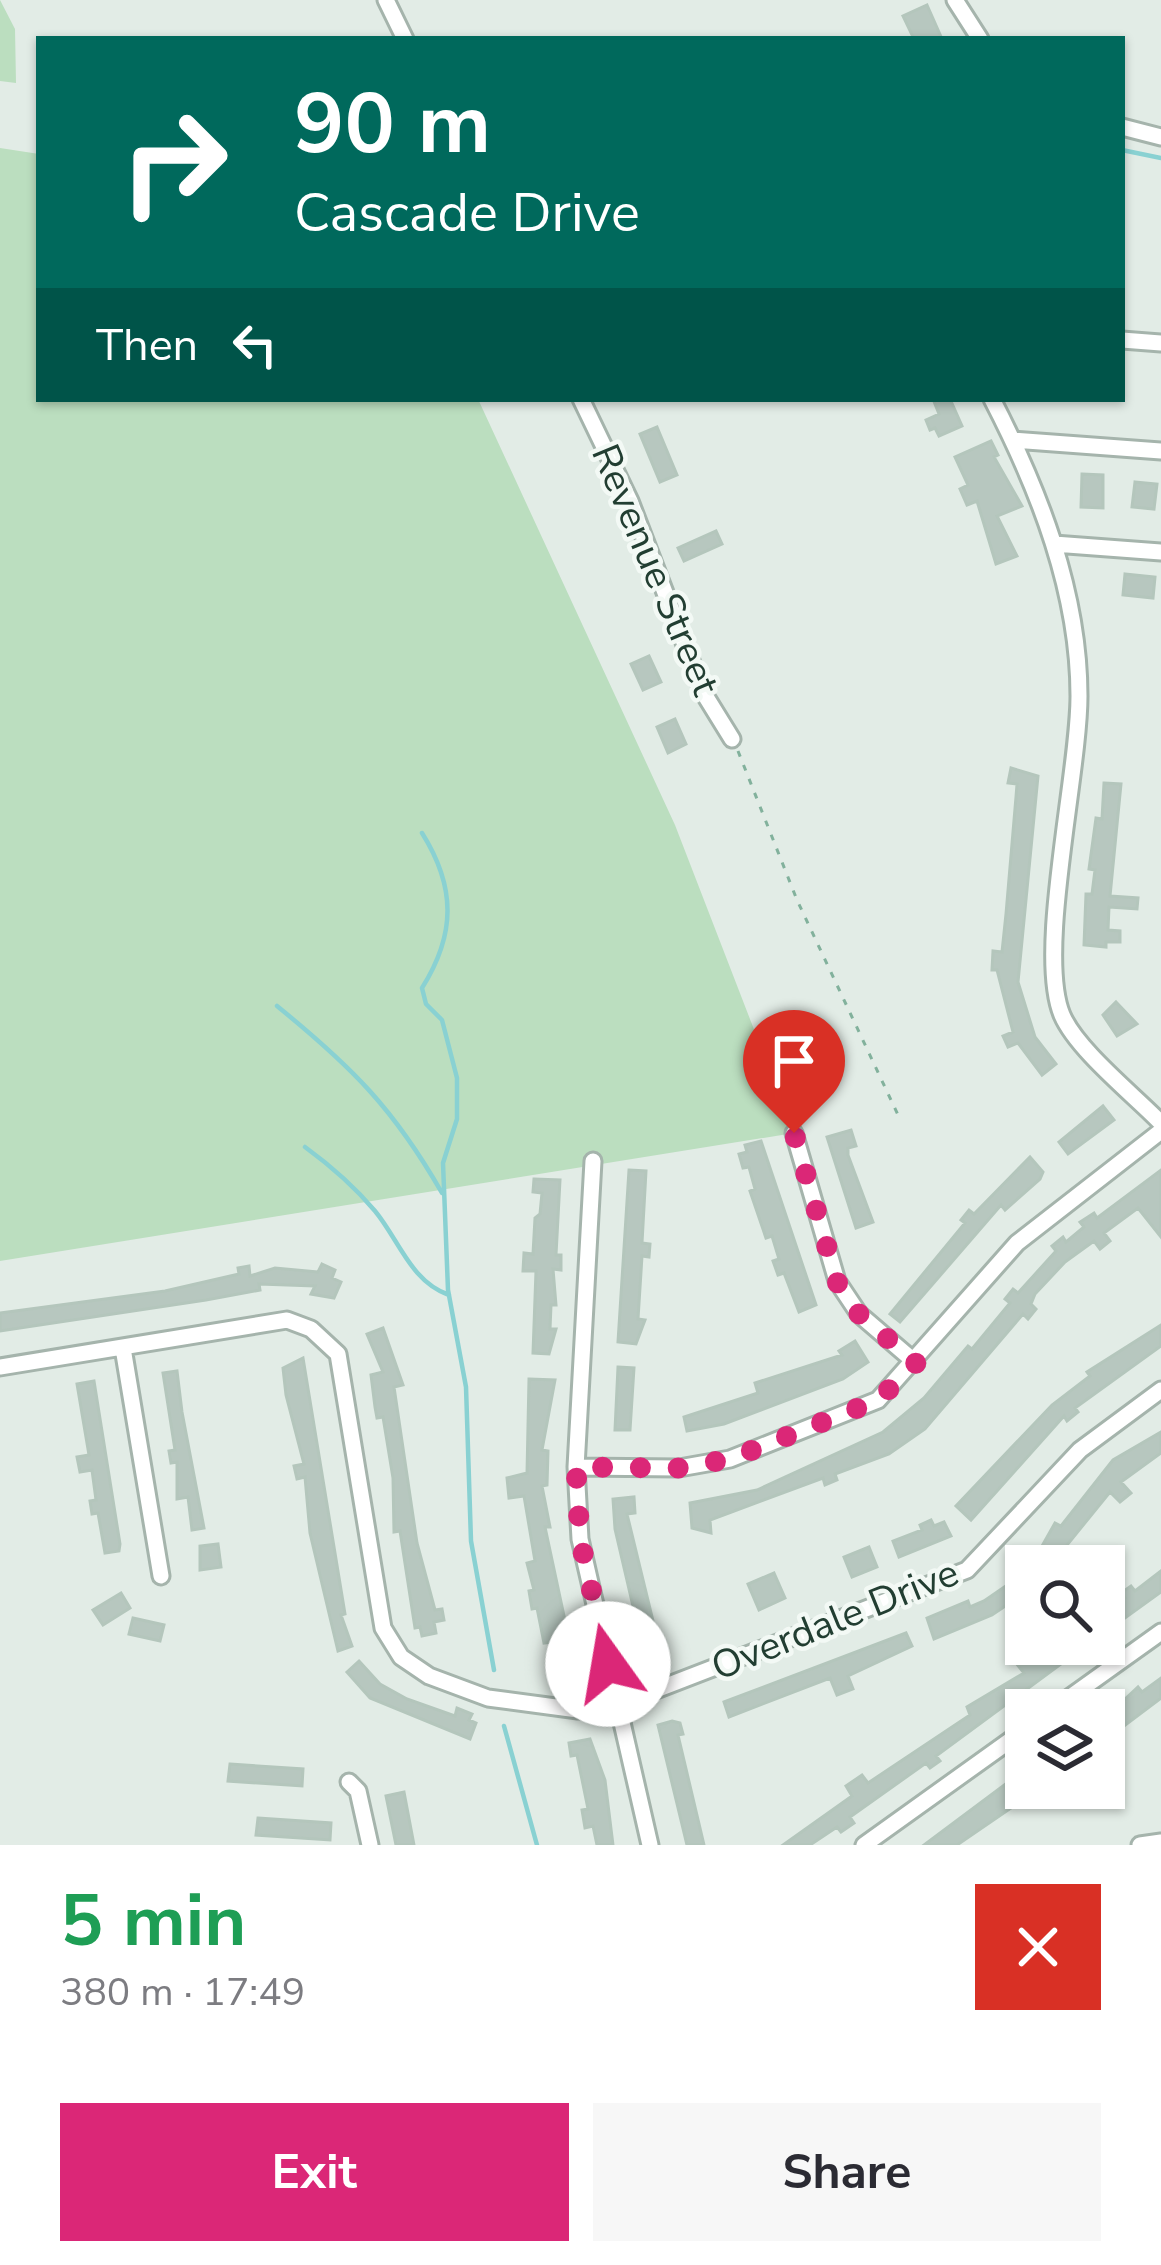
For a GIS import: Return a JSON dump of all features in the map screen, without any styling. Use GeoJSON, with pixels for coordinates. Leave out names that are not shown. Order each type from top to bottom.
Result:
{"type":"FeatureCollection","features":[{"type":"Feature","properties":{"kind":"street"},"geometry":{"type":"LineString","coordinates":[[386,0],[404,36]]}},
{"type":"Feature","properties":{"kind":"street"},"geometry":{"type":"LineString","coordinates":[[956,0],[978,36]]}},
{"type":"Feature","properties":{"kind":"street"},"geometry":{"type":"LineString","coordinates":[[1125,128],[1161,137]]}},
{"type":"Feature","properties":{"kind":"street"},"geometry":{"type":"LineString","coordinates":[[1125,340],[1161,343]]}},
{"type":"Feature","properties":{"kind":"street","name":"Revenue Street"},"geometry":{"type":"LineString","coordinates":[[582,402],[631,501],[704,692],[731,740]]}},
{"type":"Feature","properties":{"kind":"street"},"geometry":{"type":"LineString","coordinates":[[576,1467],[679,1468],[730,1459],[878,1400],[916,1363],[1017,1244],[1161,1127],[1061,1014],[1052,964],[1077,736],[1073,632],[1054,544],[994,402]]}},
{"type":"Feature","properties":{"kind":"street"},"geometry":{"type":"LineString","coordinates":[[1013,440],[1161,451]]}},
{"type":"Feature","properties":{"kind":"street"},"geometry":{"type":"LineString","coordinates":[[1054,544],[1161,552]]}},
{"type":"Feature","properties":{"kind":"street"},"geometry":{"type":"LineString","coordinates":[[794,1133],[837,1282],[859,1314],[916,1363]]}},
{"type":"Feature","properties":{"kind":"street"},"geometry":{"type":"LineString","coordinates":[[593,1161],[576,1467],[580,1539],[650,1845]]}},
{"type":"Feature","properties":{"kind":"street","name":"Overdale Drive"},"geometry":{"type":"LineString","coordinates":[[0,1367],[287,1320],[311,1329],[338,1354],[383,1628],[400,1657],[429,1676],[488,1698],[578,1710],[617,1705],[967,1570],[1080,1450],[1161,1390]]}},
{"type":"Feature","properties":{"kind":"street"},"geometry":{"type":"LineString","coordinates":[[123,1348],[161,1576]]}},
{"type":"Feature","properties":{"kind":"street"},"geometry":{"type":"LineString","coordinates":[[1081,1689],[1161,1632]]}},
{"type":"Feature","properties":{"kind":"street"},"geometry":{"type":"LineString","coordinates":[[864,1845],[1005,1744]]}},
{"type":"Feature","properties":{"kind":"street"},"geometry":{"type":"LineString","coordinates":[[349,1782],[358,1791],[370,1845]]}},
{"type":"Feature","properties":{"kind":"path"},"geometry":{"type":"LineString","coordinates":[[731,740],[757,790],[796,900],[899,1117]]}},
{"type":"Feature","properties":{"kind":"green space"},"geometry":{"type":"Polygon","coordinates":[[[0,0],[15,29],[16,83],[0,81],[0,0]]]}},
{"type":"Feature","properties":{"kind":"green space"},"geometry":{"type":"Polygon","coordinates":[[[0,148],[36,154],[36,402],[479,402],[675,825],[794,1133],[0,1261],[0,148]]]}},
{"type":"Feature","properties":{"kind":"building"},"geometry":{"type":"Polygon","coordinates":[[[927,5],[941,36],[913,36],[903,16],[927,5]]]}},
{"type":"Feature","properties":{"kind":"building"},"geometry":{"type":"Polygon","coordinates":[[[934,402],[951,402],[962,426],[939,436],[926,420],[939,414],[934,402]]]}},
{"type":"Feature","properties":{"kind":"building"},"geometry":{"type":"Polygon","coordinates":[[[657,427],[677,475],[660,482],[640,434],[657,427]]]}},
{"type":"Feature","properties":{"kind":"building"},"geometry":{"type":"Polygon","coordinates":[[[991,441],[998,455],[994,457],[1022,506],[997,516],[1017,556],[996,564],[977,501],[967,505],[960,489],[968,485],[955,457],[991,441]]]}},
{"type":"Feature","properties":{"kind":"building"},"geometry":{"type":"Polygon","coordinates":[[[1082,474],[1103,475],[1103,508],[1081,507],[1082,474]]]}},
{"type":"Feature","properties":{"kind":"building"},"geometry":{"type":"Polygon","coordinates":[[[1135,482],[1157,484],[1154,509],[1132,507],[1135,482]]]}},
{"type":"Feature","properties":{"kind":"building"},"geometry":{"type":"Polygon","coordinates":[[[716,531],[722,544],[684,561],[678,548],[716,531]]]}},
{"type":"Feature","properties":{"kind":"building"},"geometry":{"type":"Polygon","coordinates":[[[1125,574],[1155,577],[1153,598],[1123,595],[1125,574]]]}},
{"type":"Feature","properties":{"kind":"building"},"geometry":{"type":"Polygon","coordinates":[[[649,656],[661,682],[643,690],[631,664],[649,656]]]}},
{"type":"Feature","properties":{"kind":"building"},"geometry":{"type":"Polygon","coordinates":[[[675,719],[686,744],[668,753],[657,727],[675,719]]]}},
{"type":"Feature","properties":{"kind":"building"},"geometry":{"type":"Polygon","coordinates":[[[1011,768],[1038,776],[1018,982],[1035,1037],[1056,1064],[1042,1075],[1018,1043],[1008,1047],[1003,1036],[1013,1032],[997,970],[992,970],[993,951],[1002,952],[1006,914],[1017,784],[1008,783],[1011,768]]]}},
{"type":"Feature","properties":{"kind":"building"},"geometry":{"type":"Polygon","coordinates":[[[1104,783],[1121,784],[1110,896],[1138,898],[1137,909],[1109,907],[1108,930],[1120,931],[1120,942],[1106,942],[1106,947],[1084,945],[1086,894],[1092,894],[1095,870],[1089,869],[1096,818],[1102,819],[1104,783]]]}},
{"type":"Feature","properties":{"kind":"building"},"geometry":{"type":"Polygon","coordinates":[[[1116,1002],[1137,1024],[1117,1036],[1103,1015],[1116,1002]]]}},
{"type":"Feature","properties":{"kind":"building"},"geometry":{"type":"Polygon","coordinates":[[[1103,1106],[1114,1120],[1068,1154],[1059,1142],[1103,1106]]]}},
{"type":"Feature","properties":{"kind":"building"},"geometry":{"type":"Polygon","coordinates":[[[851,1130],[856,1146],[848,1148],[848,1155],[873,1222],[856,1228],[827,1137],[851,1130]]]}},
{"type":"Feature","properties":{"kind":"building"},"geometry":{"type":"Polygon","coordinates":[[[761,1141],[816,1305],[799,1312],[784,1273],[778,1275],[772,1236],[766,1238],[750,1191],[755,1189],[749,1167],[743,1168],[739,1154],[747,1152],[745,1145],[761,1141]]]}},
{"type":"Feature","properties":{"kind":"building"},"geometry":{"type":"Polygon","coordinates":[[[1030,1157],[1043,1172],[1040,1179],[1005,1210],[1001,1205],[900,1322],[890,1314],[965,1223],[961,1220],[969,1210],[974,1214],[1030,1157]]]}},
{"type":"Feature","properties":{"kind":"building"},"geometry":{"type":"Polygon","coordinates":[[[629,1170],[646,1171],[642,1243],[650,1244],[649,1257],[642,1256],[638,1319],[645,1320],[636,1344],[618,1342],[629,1170]]]}},
{"type":"Feature","properties":{"kind":"building"},"geometry":{"type":"Polygon","coordinates":[[[1161,1170],[1161,1237],[1138,1208],[1104,1233],[1110,1241],[1100,1249],[1094,1241],[1065,1262],[1035,1294],[1031,1304],[1036,1309],[1028,1319],[1023,1314],[925,1429],[889,1454],[835,1474],[837,1480],[825,1485],[823,1478],[710,1520],[711,1533],[692,1528],[690,1503],[757,1490],[883,1432],[924,1398],[968,1346],[972,1349],[1010,1303],[1005,1299],[1013,1289],[1018,1293],[1056,1251],[1052,1246],[1063,1237],[1066,1242],[1084,1227],[1080,1222],[1094,1213],[1097,1218],[1161,1170]]]}},
{"type":"Feature","properties":{"kind":"building"},"geometry":{"type":"Polygon","coordinates":[[[534,1179],[560,1180],[556,1255],[561,1255],[561,1270],[553,1269],[556,1305],[551,1305],[550,1329],[556,1329],[549,1354],[533,1353],[536,1271],[523,1271],[524,1253],[533,1254],[535,1218],[540,1214],[542,1193],[533,1192],[534,1179]]]}},
{"type":"Feature","properties":{"kind":"building"},"geometry":{"type":"Polygon","coordinates":[[[322,1264],[335,1270],[332,1278],[341,1282],[334,1298],[311,1294],[315,1286],[259,1284],[260,1290],[206,1300],[0,1331],[0,1313],[165,1291],[239,1274],[238,1268],[249,1266],[250,1276],[275,1268],[318,1272],[322,1264]]]}},
{"type":"Feature","properties":{"kind":"building"},"geometry":{"type":"Polygon","coordinates":[[[1161,1325],[1161,1346],[1075,1408],[1078,1412],[1067,1421],[1064,1416],[971,1520],[956,1506],[1052,1405],[1090,1376],[1087,1372],[1161,1325]]]}},
{"type":"Feature","properties":{"kind":"building"},"geometry":{"type":"Polygon","coordinates":[[[383,1328],[403,1385],[394,1387],[417,1543],[435,1610],[442,1609],[444,1620],[434,1622],[436,1633],[422,1636],[420,1627],[415,1628],[400,1531],[394,1532],[393,1478],[383,1417],[377,1418],[375,1407],[371,1375],[383,1372],[367,1334],[383,1328]]]}},
{"type":"Feature","properties":{"kind":"building"},"geometry":{"type":"Polygon","coordinates":[[[855,1341],[868,1362],[843,1379],[724,1424],[687,1431],[684,1417],[758,1393],[755,1383],[842,1355],[839,1351],[855,1341]]]}},
{"type":"Feature","properties":{"kind":"building"},"geometry":{"type":"Polygon","coordinates":[[[303,1358],[345,1614],[341,1615],[352,1646],[338,1651],[310,1533],[305,1477],[297,1479],[294,1466],[304,1464],[283,1368],[303,1358]]]}},
{"type":"Feature","properties":{"kind":"building"},"geometry":{"type":"Polygon","coordinates":[[[618,1367],[634,1368],[630,1430],[615,1430],[618,1367]]]}},
{"type":"Feature","properties":{"kind":"building"},"geometry":{"type":"Polygon","coordinates":[[[177,1371],[204,1528],[192,1530],[188,1497],[177,1499],[177,1462],[171,1463],[169,1451],[175,1450],[163,1373],[177,1371]]]}},
{"type":"Feature","properties":{"kind":"building"},"geometry":{"type":"Polygon","coordinates":[[[529,1379],[555,1380],[542,1450],[548,1451],[547,1485],[542,1486],[550,1527],[545,1527],[573,1658],[578,1657],[581,1670],[575,1671],[577,1680],[561,1683],[553,1642],[544,1643],[537,1608],[532,1609],[529,1591],[534,1590],[527,1563],[535,1561],[524,1496],[509,1498],[507,1478],[527,1473],[529,1379]]]}},
{"type":"Feature","properties":{"kind":"building"},"geometry":{"type":"Polygon","coordinates":[[[94,1381],[120,1544],[119,1551],[105,1553],[98,1513],[92,1514],[90,1501],[96,1500],[92,1470],[80,1472],[77,1457],[89,1455],[77,1384],[94,1381]]]}},
{"type":"Feature","properties":{"kind":"building"},"geometry":{"type":"Polygon","coordinates":[[[1161,1432],[1161,1453],[1121,1482],[1131,1493],[1120,1502],[1110,1492],[1067,1545],[1043,1545],[1055,1523],[1061,1526],[1113,1460],[1161,1432]]]}},
{"type":"Feature","properties":{"kind":"building"},"geometry":{"type":"Polygon","coordinates":[[[634,1497],[635,1513],[627,1514],[662,1658],[646,1662],[615,1529],[613,1499],[634,1497]]]}},
{"type":"Feature","properties":{"kind":"building"},"geometry":{"type":"Polygon","coordinates":[[[931,1520],[934,1526],[944,1522],[951,1536],[899,1557],[893,1541],[922,1530],[920,1525],[931,1520]]]}},
{"type":"Feature","properties":{"kind":"building"},"geometry":{"type":"Polygon","coordinates":[[[218,1544],[221,1567],[200,1570],[200,1546],[218,1544]]]}},
{"type":"Feature","properties":{"kind":"building"},"geometry":{"type":"Polygon","coordinates":[[[869,1547],[877,1567],[852,1577],[844,1557],[869,1547]]]}},
{"type":"Feature","properties":{"kind":"building"},"geometry":{"type":"Polygon","coordinates":[[[1161,1571],[1161,1592],[1125,1618],[1125,1590],[1131,1586],[1135,1591],[1161,1571]]]}},
{"type":"Feature","properties":{"kind":"building"},"geometry":{"type":"Polygon","coordinates":[[[774,1573],[785,1598],[759,1610],[748,1584],[774,1573]]]}},
{"type":"Feature","properties":{"kind":"building"},"geometry":{"type":"Polygon","coordinates":[[[1005,1586],[1005,1606],[934,1639],[927,1618],[968,1601],[970,1607],[1005,1586]]]}},
{"type":"Feature","properties":{"kind":"building"},"geometry":{"type":"Polygon","coordinates":[[[121,1593],[130,1608],[103,1625],[93,1610],[121,1593]]]}},
{"type":"Feature","properties":{"kind":"building"},"geometry":{"type":"Polygon","coordinates":[[[133,1618],[164,1625],[160,1641],[129,1634],[133,1618]]]}},
{"type":"Feature","properties":{"kind":"building"},"geometry":{"type":"Polygon","coordinates":[[[906,1633],[912,1646],[848,1676],[853,1689],[837,1695],[830,1678],[729,1717],[724,1702],[906,1633]]]}},
{"type":"Feature","properties":{"kind":"building"},"geometry":{"type":"Polygon","coordinates":[[[359,1661],[380,1684],[407,1699],[455,1716],[457,1708],[472,1714],[469,1720],[476,1723],[470,1739],[370,1698],[347,1672],[359,1661]]]}},
{"type":"Feature","properties":{"kind":"building"},"geometry":{"type":"Polygon","coordinates":[[[1018,1665],[1060,1665],[1027,1689],[1005,1689],[1005,1705],[936,1756],[940,1761],[930,1768],[926,1763],[850,1817],[854,1823],[841,1832],[837,1827],[810,1845],[783,1845],[852,1796],[846,1786],[862,1775],[868,1783],[970,1715],[967,1707],[1024,1673],[1018,1665]]]}},
{"type":"Feature","properties":{"kind":"building"},"geometry":{"type":"Polygon","coordinates":[[[1161,1678],[1161,1698],[1125,1725],[1125,1699],[1138,1687],[1142,1692],[1161,1678]]]}},
{"type":"Feature","properties":{"kind":"building"},"geometry":{"type":"Polygon","coordinates":[[[680,1723],[683,1734],[678,1735],[704,1845],[687,1845],[658,1725],[680,1723]]]}},
{"type":"Feature","properties":{"kind":"building"},"geometry":{"type":"Polygon","coordinates":[[[590,1739],[605,1780],[613,1845],[597,1845],[593,1826],[585,1828],[582,1810],[588,1809],[577,1755],[571,1756],[569,1743],[590,1739]]]}},
{"type":"Feature","properties":{"kind":"building"},"geometry":{"type":"Polygon","coordinates":[[[230,1764],[303,1769],[302,1786],[228,1781],[230,1764]]]}},
{"type":"Feature","properties":{"kind":"building"},"geometry":{"type":"Polygon","coordinates":[[[1005,1784],[1005,1809],[1009,1809],[957,1845],[924,1845],[1005,1784]]]}},
{"type":"Feature","properties":{"kind":"building"},"geometry":{"type":"Polygon","coordinates":[[[404,1792],[414,1845],[396,1845],[386,1796],[404,1792]]]}},
{"type":"Feature","properties":{"kind":"building"},"geometry":{"type":"Polygon","coordinates":[[[258,1818],[331,1823],[330,1840],[256,1835],[258,1818]]]}},
{"type":"Feature","properties":{"kind":"waterway"},"geometry":{"type":"LineString","coordinates":[[1125,151],[1161,158]]}},
{"type":"Feature","properties":{"kind":"waterway"},"geometry":{"type":"LineString","coordinates":[[422,833],[441,872],[448,911],[441,949],[422,988],[426,1004],[442,1020],[457,1078],[457,1119],[443,1163],[448,1290],[466,1387],[471,1541],[494,1670]]}},
{"type":"Feature","properties":{"kind":"waterway"},"geometry":{"type":"LineString","coordinates":[[277,1006],[370,1091],[407,1137],[442,1193]]}},
{"type":"Feature","properties":{"kind":"waterway"},"geometry":{"type":"LineString","coordinates":[[305,1147],[367,1202],[425,1280],[449,1295]]}},
{"type":"Feature","properties":{"kind":"waterway"},"geometry":{"type":"LineString","coordinates":[[504,1726],[537,1845]]}},
{"type":"Feature","properties":{"kind":"route"},"geometry":{"type":"LineString","coordinates":[[608,1664],[580,1539],[576,1467],[679,1468],[730,1459],[878,1400],[916,1363],[859,1314],[837,1282],[794,1133]]}}]}
